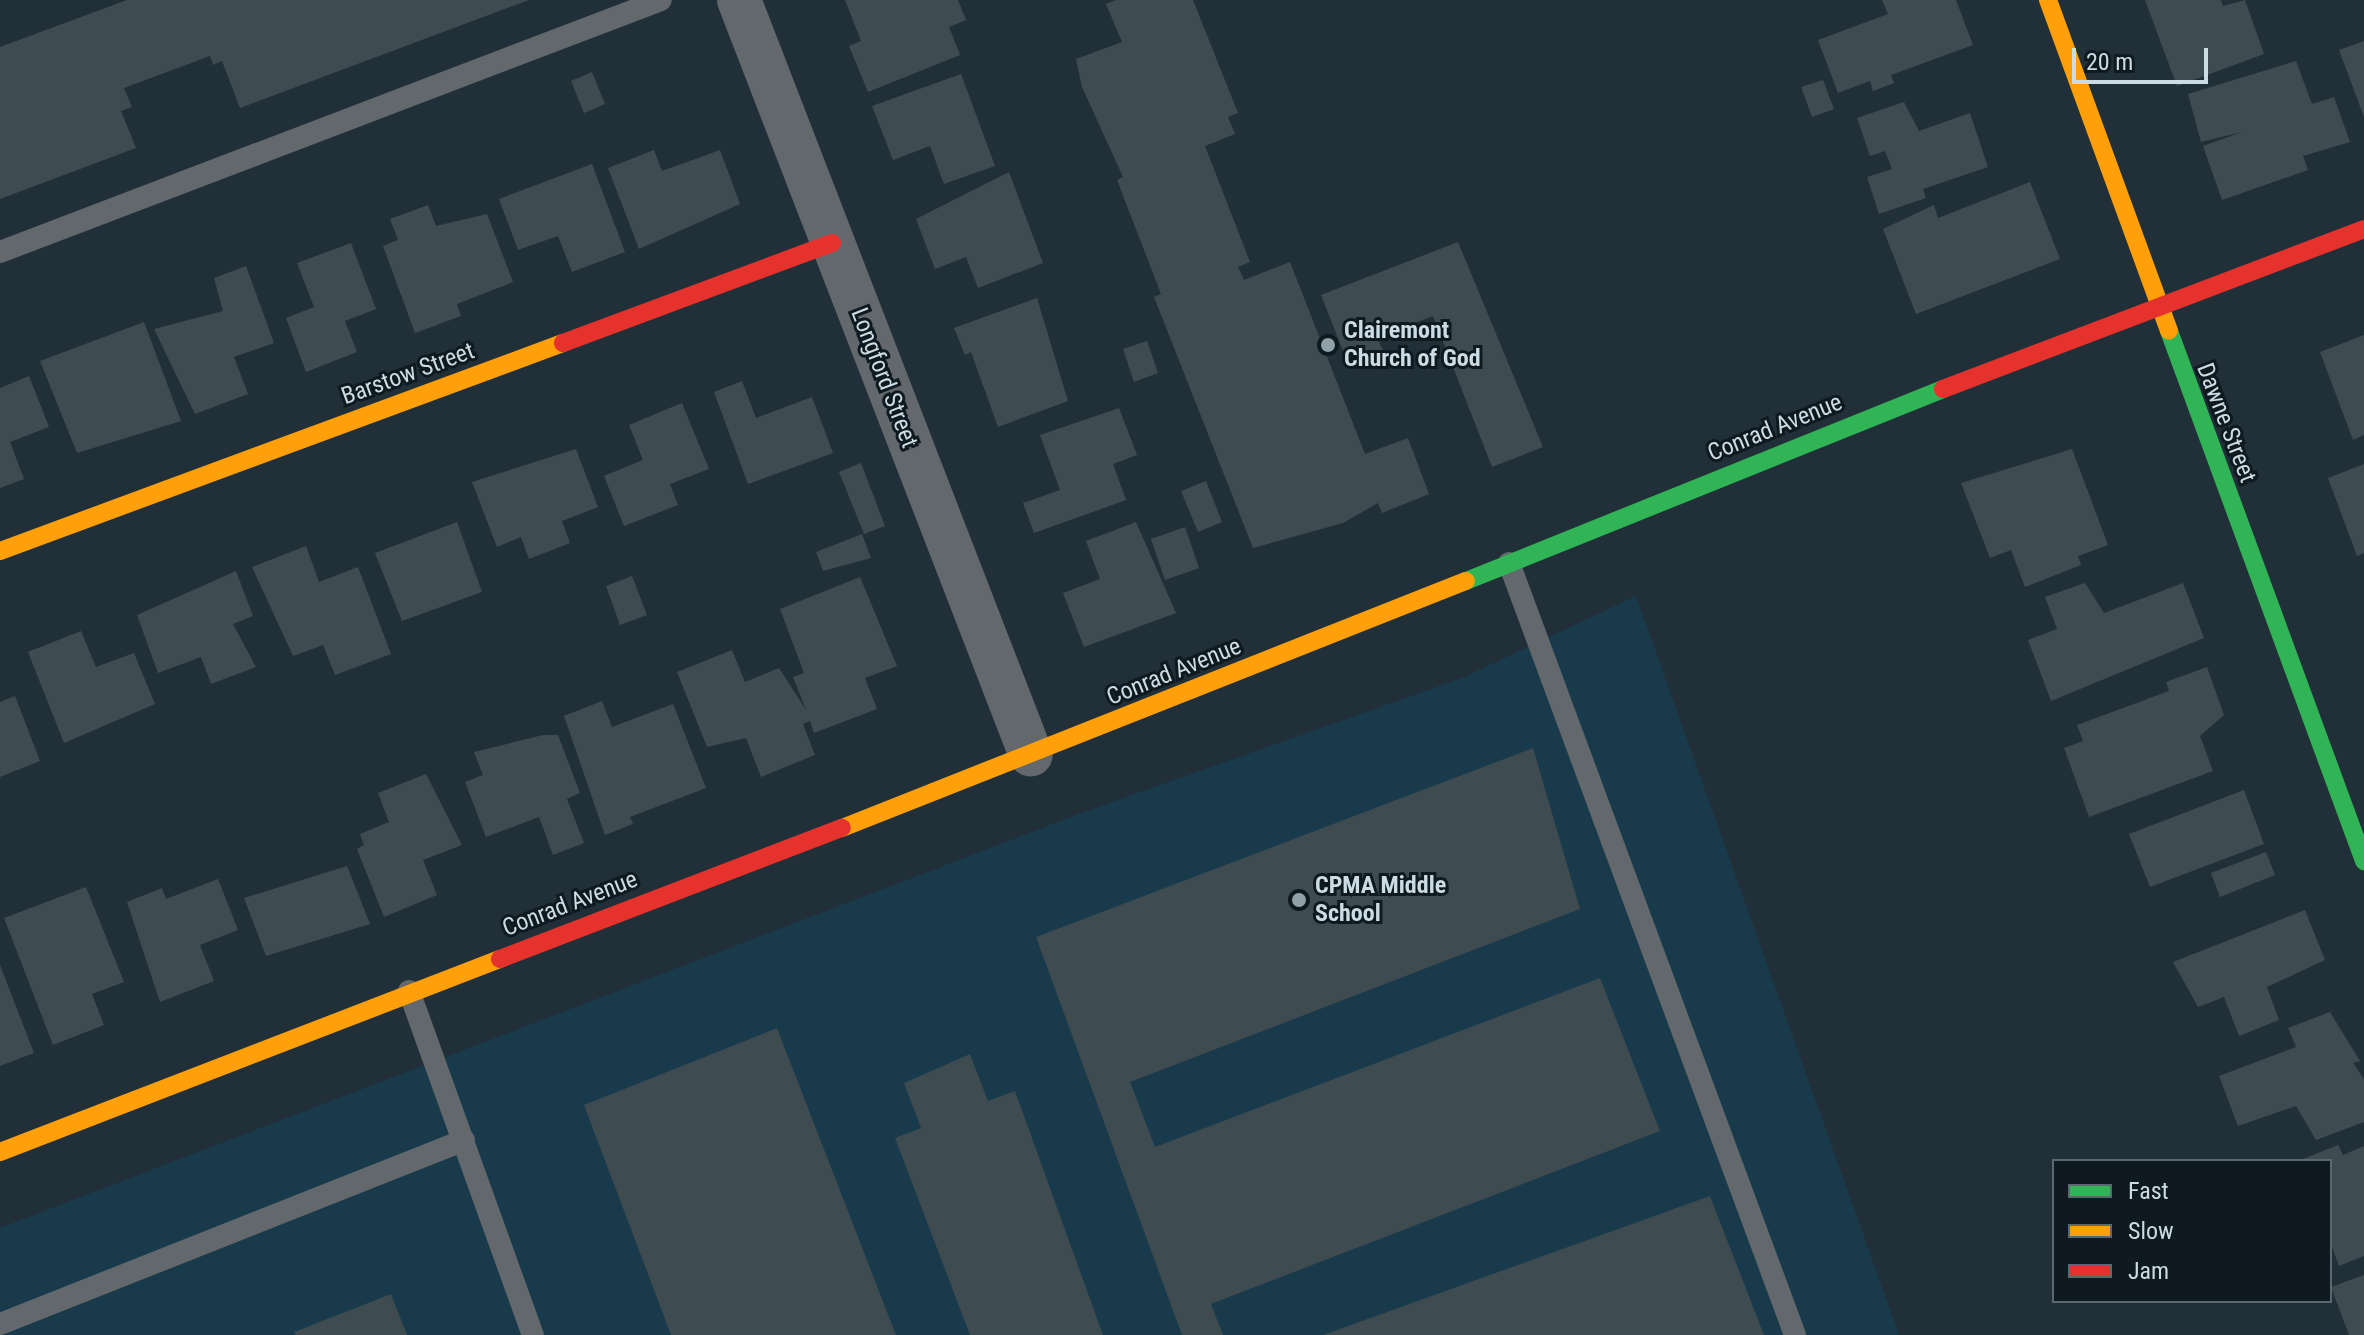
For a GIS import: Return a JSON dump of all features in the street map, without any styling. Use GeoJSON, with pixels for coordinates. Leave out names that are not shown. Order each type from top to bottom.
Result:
{"type":"FeatureCollection","features":[{"type":"Feature","properties":{"kind":"street","name":"Longford Street"},"geometry":{"type":"LineString","coordinates":[[739,0],[1031,755]]}},
{"type":"Feature","properties":{"kind":"street","name":"Dawne Street"},"geometry":{"type":"LineString","coordinates":[[2048,0],[2155,304],[2364,861]]}},
{"type":"Feature","properties":{"kind":"street","name":"Conrad Avenue"},"geometry":{"type":"LineString","coordinates":[[0,1152],[409,991],[1031,755],[2155,304],[2364,229]]}},
{"type":"Feature","properties":{"kind":"street","name":"Barstow Street"},"geometry":{"type":"LineString","coordinates":[[0,551],[832,243]]}},
{"type":"Feature","properties":{"kind":"lane"},"geometry":{"type":"LineString","coordinates":[[0,252],[661,0]]}},
{"type":"Feature","properties":{"kind":"lane"},"geometry":{"type":"LineString","coordinates":[[1509,563],[1795,1335]]}},
{"type":"Feature","properties":{"kind":"lane"},"geometry":{"type":"LineString","coordinates":[[409,991],[533,1335]]}},
{"type":"Feature","properties":{"kind":"lane"},"geometry":{"type":"LineString","coordinates":[[0,1324],[464,1140]]}},
{"type":"Feature","properties":{"kind":"shaded area","name":"CPMA Middle School"},"geometry":{"type":"Polygon","coordinates":[[[1636,596],[1899,1335],[0,1335],[0,1228],[1084,812],[1462,678],[1636,596]]]}},
{"type":"Feature","properties":{"kind":"building"},"geometry":{"type":"Polygon","coordinates":[[[127,0],[529,0],[240,108],[222,61],[213,65],[210,56],[124,88],[132,107],[121,111],[136,148],[0,199],[0,47],[127,0]]]}},
{"type":"Feature","properties":{"kind":"building"},"geometry":{"type":"Polygon","coordinates":[[[845,0],[958,0],[966,20],[949,27],[960,55],[868,92],[849,46],[861,41],[845,0]]]}},
{"type":"Feature","properties":{"kind":"building"},"geometry":{"type":"Polygon","coordinates":[[[1116,0],[1193,0],[1238,113],[1228,117],[1235,134],[1205,146],[1250,262],[1238,267],[1244,280],[1290,262],[1365,454],[1408,438],[1429,494],[1382,513],[1378,503],[1343,523],[1253,548],[1154,297],[1161,294],[1117,180],[1123,177],[1082,87],[1076,59],[1122,42],[1106,4],[1116,0]]]}},
{"type":"Feature","properties":{"kind":"building"},"geometry":{"type":"Polygon","coordinates":[[[1882,0],[1956,0],[1973,45],[1891,75],[1894,83],[1873,91],[1870,81],[1838,93],[1818,40],[1888,14],[1882,0]]]}},
{"type":"Feature","properties":{"kind":"building"},"geometry":{"type":"Polygon","coordinates":[[[2145,0],[2221,0],[2223,6],[2245,0],[2264,54],[2177,86],[2145,0]]]}},
{"type":"Feature","properties":{"kind":"building"},"geometry":{"type":"Polygon","coordinates":[[[2364,41],[2364,117],[2339,50],[2364,41]]]}},
{"type":"Feature","properties":{"kind":"building"},"geometry":{"type":"Polygon","coordinates":[[[2296,61],[2312,104],[2334,97],[2350,142],[2303,156],[2308,170],[2222,200],[2203,146],[2242,132],[2201,142],[2188,94],[2296,61]]]}},
{"type":"Feature","properties":{"kind":"building"},"geometry":{"type":"Polygon","coordinates":[[[592,72],[605,104],[584,113],[571,81],[592,72]]]}},
{"type":"Feature","properties":{"kind":"building"},"geometry":{"type":"Polygon","coordinates":[[[961,74],[995,166],[944,184],[930,146],[893,160],[872,106],[961,74]]]}},
{"type":"Feature","properties":{"kind":"building"},"geometry":{"type":"Polygon","coordinates":[[[1823,80],[1834,109],[1812,117],[1801,87],[1823,80]]]}},
{"type":"Feature","properties":{"kind":"building"},"geometry":{"type":"Polygon","coordinates":[[[1904,102],[1919,131],[1970,113],[1988,167],[1923,189],[1926,198],[1879,214],[1867,177],[1892,169],[1885,151],[1870,156],[1857,118],[1904,102]]]}},
{"type":"Feature","properties":{"kind":"building"},"geometry":{"type":"Polygon","coordinates":[[[654,150],[662,171],[720,150],[740,204],[639,249],[608,168],[654,150]]]}},
{"type":"Feature","properties":{"kind":"building"},"geometry":{"type":"Polygon","coordinates":[[[592,164],[625,252],[572,272],[558,236],[518,250],[499,199],[592,164]]]}},
{"type":"Feature","properties":{"kind":"building"},"geometry":{"type":"Polygon","coordinates":[[[1009,172],[1043,263],[978,288],[966,257],[935,269],[916,219],[1009,172]]]}},
{"type":"Feature","properties":{"kind":"building"},"geometry":{"type":"Polygon","coordinates":[[[2030,182],[2060,259],[1916,314],[1883,229],[1934,205],[1938,218],[2030,182]]]}},
{"type":"Feature","properties":{"kind":"building"},"geometry":{"type":"Polygon","coordinates":[[[428,205],[436,226],[487,214],[513,282],[457,304],[461,316],[415,333],[383,246],[398,240],[390,219],[428,205]]]}},
{"type":"Feature","properties":{"kind":"building"},"geometry":{"type":"Polygon","coordinates":[[[1458,242],[1543,447],[1492,467],[1433,316],[1377,337],[1383,351],[1358,361],[1353,347],[1343,351],[1321,295],[1458,242]]]}},
{"type":"Feature","properties":{"kind":"building"},"geometry":{"type":"Polygon","coordinates":[[[351,243],[376,309],[345,321],[357,352],[306,372],[286,318],[314,307],[297,263],[351,243]]]}},
{"type":"Feature","properties":{"kind":"building"},"geometry":{"type":"Polygon","coordinates":[[[246,266],[274,343],[234,357],[248,394],[195,414],[154,329],[223,311],[214,278],[246,266]]]}},
{"type":"Feature","properties":{"kind":"building"},"geometry":{"type":"Polygon","coordinates":[[[1037,298],[1068,401],[998,427],[971,352],[965,355],[954,328],[1037,298]]]}},
{"type":"Feature","properties":{"kind":"building"},"geometry":{"type":"Polygon","coordinates":[[[144,322],[181,421],[77,453],[40,361],[144,322]]]}},
{"type":"Feature","properties":{"kind":"building"},"geometry":{"type":"Polygon","coordinates":[[[2364,335],[2364,435],[2353,440],[2320,352],[2364,335]]]}},
{"type":"Feature","properties":{"kind":"building"},"geometry":{"type":"Polygon","coordinates":[[[1147,341],[1158,373],[1134,382],[1123,349],[1147,341]]]}},
{"type":"Feature","properties":{"kind":"building"},"geometry":{"type":"Polygon","coordinates":[[[29,376],[49,427],[10,442],[24,479],[0,488],[0,388],[29,376]]]}},
{"type":"Feature","properties":{"kind":"building"},"geometry":{"type":"Polygon","coordinates":[[[742,381],[756,418],[812,397],[833,453],[748,484],[714,392],[742,381]]]}},
{"type":"Feature","properties":{"kind":"building"},"geometry":{"type":"Polygon","coordinates":[[[682,403],[709,469],[670,484],[678,505],[624,526],[604,476],[643,460],[629,425],[682,403]]]}},
{"type":"Feature","properties":{"kind":"building"},"geometry":{"type":"Polygon","coordinates":[[[1119,408],[1137,455],[1113,464],[1126,500],[1034,533],[1023,503],[1060,490],[1040,435],[1119,408]]]}},
{"type":"Feature","properties":{"kind":"building"},"geometry":{"type":"Polygon","coordinates":[[[576,449],[598,507],[562,521],[570,543],[529,559],[521,537],[497,547],[472,482],[576,449]]]}},
{"type":"Feature","properties":{"kind":"building"},"geometry":{"type":"Polygon","coordinates":[[[2072,449],[2108,545],[2078,556],[2081,565],[2025,587],[2011,550],[1990,558],[1961,483],[2072,449]]]}},
{"type":"Feature","properties":{"kind":"building"},"geometry":{"type":"Polygon","coordinates":[[[861,463],[885,526],[864,534],[839,472],[861,463]]]}},
{"type":"Feature","properties":{"kind":"building"},"geometry":{"type":"Polygon","coordinates":[[[2364,464],[2364,553],[2357,556],[2328,478],[2364,464]]]}},
{"type":"Feature","properties":{"kind":"building"},"geometry":{"type":"Polygon","coordinates":[[[1206,481],[1222,522],[1198,532],[1181,491],[1206,481]]]}},
{"type":"Feature","properties":{"kind":"building"},"geometry":{"type":"Polygon","coordinates":[[[457,522],[482,592],[402,621],[375,553],[457,522]]]}},
{"type":"Feature","properties":{"kind":"building"},"geometry":{"type":"Polygon","coordinates":[[[1136,522],[1176,613],[1084,647],[1063,593],[1100,579],[1086,541],[1136,522]]]}},
{"type":"Feature","properties":{"kind":"building"},"geometry":{"type":"Polygon","coordinates":[[[1185,527],[1199,568],[1165,580],[1151,539],[1185,527]]]}},
{"type":"Feature","properties":{"kind":"building"},"geometry":{"type":"Polygon","coordinates":[[[862,534],[871,558],[823,571],[816,552],[862,534]]]}},
{"type":"Feature","properties":{"kind":"building"},"geometry":{"type":"Polygon","coordinates":[[[306,546],[319,582],[358,567],[391,654],[335,675],[323,645],[293,656],[252,567],[306,546]]]}},
{"type":"Feature","properties":{"kind":"building"},"geometry":{"type":"Polygon","coordinates":[[[236,571],[253,616],[233,624],[256,667],[211,684],[201,657],[158,673],[137,615],[236,571]]]}},
{"type":"Feature","properties":{"kind":"building"},"geometry":{"type":"Polygon","coordinates":[[[632,576],[647,615],[620,625],[606,586],[632,576]]]}},
{"type":"Feature","properties":{"kind":"building"},"geometry":{"type":"Polygon","coordinates":[[[860,577],[897,666],[865,678],[877,709],[814,733],[810,721],[803,724],[815,755],[761,777],[746,738],[707,747],[677,672],[732,650],[745,682],[779,668],[806,710],[793,677],[804,673],[780,609],[860,577]]]}},
{"type":"Feature","properties":{"kind":"building"},"geometry":{"type":"Polygon","coordinates":[[[2085,583],[2104,613],[2183,583],[2204,638],[2051,701],[2028,640],[2057,629],[2045,597],[2085,583]]]}},
{"type":"Feature","properties":{"kind":"building"},"geometry":{"type":"Polygon","coordinates":[[[81,631],[96,667],[134,653],[155,704],[64,743],[28,652],[81,631]]]}},
{"type":"Feature","properties":{"kind":"building"},"geometry":{"type":"Polygon","coordinates":[[[2207,667],[2224,715],[2200,736],[2213,771],[2089,817],[2064,748],[2083,741],[2077,725],[2169,691],[2166,682],[2207,667]]]}},
{"type":"Feature","properties":{"kind":"building"},"geometry":{"type":"Polygon","coordinates":[[[15,696],[40,761],[0,777],[0,702],[15,696]]]}},
{"type":"Feature","properties":{"kind":"building"},"geometry":{"type":"Polygon","coordinates":[[[602,701],[612,727],[673,704],[706,788],[630,817],[633,824],[605,835],[564,716],[602,701]]]}},
{"type":"Feature","properties":{"kind":"building"},"geometry":{"type":"Polygon","coordinates":[[[543,735],[558,735],[580,793],[567,799],[584,843],[553,855],[539,817],[486,837],[465,782],[483,775],[474,752],[543,735]]]}},
{"type":"Feature","properties":{"kind":"building"},"geometry":{"type":"Polygon","coordinates":[[[1533,748],[1580,909],[1130,1082],[1155,1147],[1600,978],[1660,1131],[1211,1304],[1223,1335],[1182,1335],[1036,937],[1533,748]]]}},
{"type":"Feature","properties":{"kind":"building"},"geometry":{"type":"Polygon","coordinates":[[[426,774],[462,845],[423,860],[437,895],[384,917],[357,849],[364,845],[360,834],[389,822],[378,793],[426,774]]]}},
{"type":"Feature","properties":{"kind":"building"},"geometry":{"type":"Polygon","coordinates":[[[2244,790],[2264,844],[2150,887],[2129,834],[2244,790]]]}},
{"type":"Feature","properties":{"kind":"building"},"geometry":{"type":"Polygon","coordinates":[[[2266,852],[2275,875],[2220,897],[2211,873],[2266,852]]]}},
{"type":"Feature","properties":{"kind":"building"},"geometry":{"type":"Polygon","coordinates":[[[347,866],[370,924],[266,956],[244,898],[347,866]]]}},
{"type":"Feature","properties":{"kind":"building"},"geometry":{"type":"Polygon","coordinates":[[[218,879],[238,930],[200,945],[214,981],[160,1002],[127,902],[162,888],[166,899],[218,879]]]}},
{"type":"Feature","properties":{"kind":"building"},"geometry":{"type":"Polygon","coordinates":[[[86,887],[124,982],[92,994],[104,1025],[53,1045],[4,918],[86,887]]]}},
{"type":"Feature","properties":{"kind":"building"},"geometry":{"type":"Polygon","coordinates":[[[2305,910],[2325,960],[2267,987],[2279,1020],[2239,1036],[2224,997],[2198,1007],[2173,962],[2305,910]]]}},
{"type":"Feature","properties":{"kind":"building"},"geometry":{"type":"Polygon","coordinates":[[[0,965],[34,1053],[0,1066],[0,965]]]}},
{"type":"Feature","properties":{"kind":"building"},"geometry":{"type":"Polygon","coordinates":[[[2330,1012],[2360,1061],[2353,1063],[2364,1079],[2364,1122],[2316,1140],[2296,1106],[2238,1126],[2219,1076],[2296,1047],[2288,1028],[2330,1012]]]}},
{"type":"Feature","properties":{"kind":"building"},"geometry":{"type":"Polygon","coordinates":[[[777,1028],[896,1335],[671,1335],[584,1105],[777,1028]]]}},
{"type":"Feature","properties":{"kind":"building"},"geometry":{"type":"Polygon","coordinates":[[[970,1054],[988,1101],[1015,1091],[1103,1335],[970,1335],[895,1138],[921,1128],[904,1083],[970,1054]]]}},
{"type":"Feature","properties":{"kind":"building"},"geometry":{"type":"Polygon","coordinates":[[[2338,1145],[2343,1155],[2364,1146],[2364,1256],[2339,1266],[2332,1247],[2332,1159],[2303,1159],[2338,1145]]]}},
{"type":"Feature","properties":{"kind":"building"},"geometry":{"type":"Polygon","coordinates":[[[1710,1196],[1764,1335],[1323,1335],[1710,1196]]]}},
{"type":"Feature","properties":{"kind":"building"},"geometry":{"type":"Polygon","coordinates":[[[2364,1275],[2364,1335],[2349,1335],[2332,1287],[2364,1275]]]}},
{"type":"Feature","properties":{"kind":"building"},"geometry":{"type":"Polygon","coordinates":[[[391,1294],[407,1335],[296,1335],[294,1332],[391,1294]]]}},
{"type":"Feature","properties":{"kind":"traffic: fast"},"geometry":{"type":"LineString","coordinates":[[2169,331],[2364,861]]}},
{"type":"Feature","properties":{"kind":"traffic: fast"},"geometry":{"type":"LineString","coordinates":[[1466,581],[1943,389]]}},
{"type":"Feature","properties":{"kind":"traffic: slow"},"geometry":{"type":"LineString","coordinates":[[2048,0],[2169,331]]}},
{"type":"Feature","properties":{"kind":"traffic: slow"},"geometry":{"type":"LineString","coordinates":[[0,551],[563,343]]}},
{"type":"Feature","properties":{"kind":"traffic: slow"},"geometry":{"type":"LineString","coordinates":[[842,828],[1466,581]]}},
{"type":"Feature","properties":{"kind":"traffic: slow"},"geometry":{"type":"LineString","coordinates":[[0,1152],[500,959]]}},
{"type":"Feature","properties":{"kind":"traffic: jam"},"geometry":{"type":"LineString","coordinates":[[1943,389],[2364,229]]}},
{"type":"Feature","properties":{"kind":"traffic: jam"},"geometry":{"type":"LineString","coordinates":[[563,343],[832,243]]}},
{"type":"Feature","properties":{"kind":"traffic: jam"},"geometry":{"type":"LineString","coordinates":[[500,959],[842,828]]}},
{"type":"Feature","properties":{"kind":"place","name":"Clairemont Church of God"},"geometry":{"type":"Point","coordinates":[1328,345]}},
{"type":"Feature","properties":{"kind":"place","name":"CPMA Middle School"},"geometry":{"type":"Point","coordinates":[1299,900]}}]}
